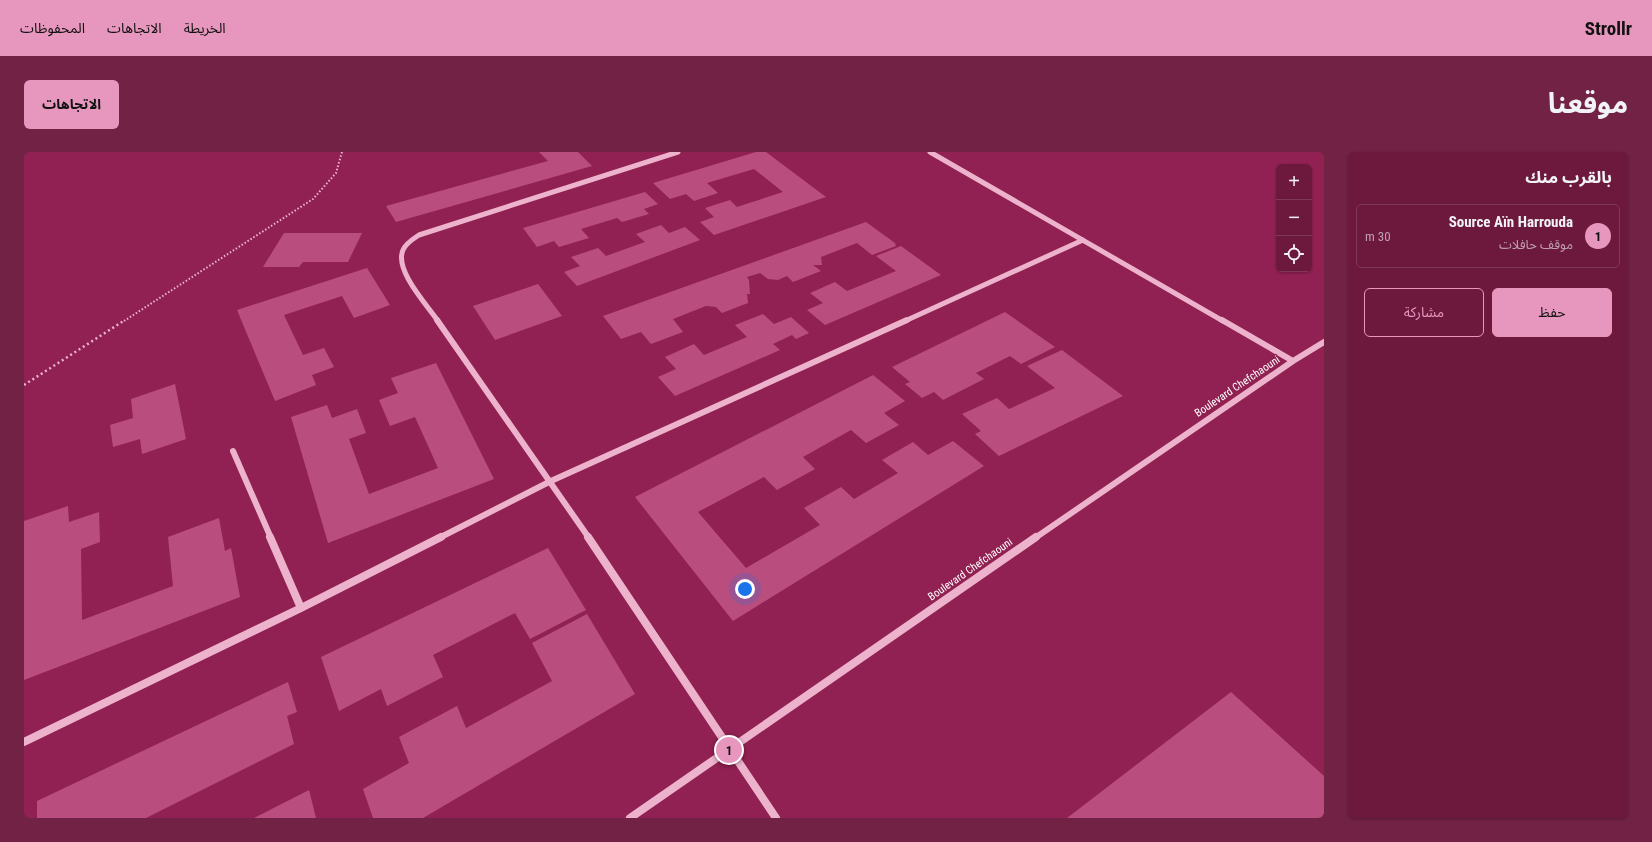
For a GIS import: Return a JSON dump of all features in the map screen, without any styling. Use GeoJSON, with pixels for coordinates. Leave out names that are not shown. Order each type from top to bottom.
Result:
{"type":"FeatureCollection","features":[{"type":"Feature","properties":{"kind":"street"},"geometry":{"type":"LineString","coordinates":[[678,152],[419,234],[408,242],[401,251],[400,258],[403,271],[551,481],[729,750],[776,818]]}},
{"type":"Feature","properties":{"kind":"street"},"geometry":{"type":"LineString","coordinates":[[930,152],[1294,361]]}},
{"type":"Feature","properties":{"kind":"street"},"geometry":{"type":"LineString","coordinates":[[24,742],[301,608],[551,481],[1083,240]]}},
{"type":"Feature","properties":{"kind":"street","name":"Boulevard Chefchaouni"},"geometry":{"type":"LineString","coordinates":[[630,818],[1294,361],[1324,342]]}},
{"type":"Feature","properties":{"kind":"street"},"geometry":{"type":"LineString","coordinates":[[233,451],[301,608]]}},
{"type":"Feature","properties":{"kind":"path"},"geometry":{"type":"LineString","coordinates":[[24,385],[313,199],[336,173],[342,152]]}},
{"type":"Feature","properties":{"kind":"building"},"geometry":{"type":"Polygon","coordinates":[[[539,152],[578,152],[592,166],[396,222],[386,206],[548,161],[539,152]]]}},
{"type":"Feature","properties":{"kind":"building"},"geometry":{"type":"Polygon","coordinates":[[[756,152],[766,152],[826,197],[714,235],[700,222],[714,217],[705,208],[730,200],[737,207],[783,192],[754,169],[707,183],[718,193],[694,201],[686,194],[670,199],[653,183],[756,152]]]}},
{"type":"Feature","properties":{"kind":"building"},"geometry":{"type":"Polygon","coordinates":[[[645,192],[658,204],[644,209],[649,214],[622,222],[617,218],[581,229],[589,238],[559,247],[554,241],[537,247],[523,228],[645,192]]]}},
{"type":"Feature","properties":{"kind":"building"},"geometry":{"type":"Polygon","coordinates":[[[866,222],[895,243],[896,246],[872,255],[857,243],[821,257],[822,265],[813,265],[821,271],[793,282],[787,276],[778,280],[768,279],[760,273],[747,277],[749,280],[750,294],[747,294],[748,303],[722,313],[716,307],[706,306],[673,319],[683,332],[651,344],[641,332],[621,339],[603,316],[866,222]]]}},
{"type":"Feature","properties":{"kind":"building"},"geometry":{"type":"Polygon","coordinates":[[[661,225],[669,233],[685,227],[700,240],[577,286],[564,272],[580,266],[571,257],[598,248],[606,256],[645,242],[636,234],[661,225]]]}},
{"type":"Feature","properties":{"kind":"building"},"geometry":{"type":"Polygon","coordinates":[[[284,233],[362,233],[348,262],[303,262],[299,267],[263,267],[284,233]]]}},
{"type":"Feature","properties":{"kind":"building"},"geometry":{"type":"Polygon","coordinates":[[[901,246],[941,275],[825,325],[807,310],[823,303],[810,293],[835,282],[847,291],[896,271],[876,256],[901,246]]]}},
{"type":"Feature","properties":{"kind":"building"},"geometry":{"type":"Polygon","coordinates":[[[367,268],[390,305],[354,318],[342,296],[284,315],[303,355],[324,348],[334,367],[312,375],[316,385],[275,401],[237,310],[367,268]]]}},
{"type":"Feature","properties":{"kind":"building"},"geometry":{"type":"Polygon","coordinates":[[[538,284],[562,316],[495,340],[473,306],[538,284]]]}},
{"type":"Feature","properties":{"kind":"building"},"geometry":{"type":"Polygon","coordinates":[[[1005,312],[1055,347],[1021,364],[1010,356],[976,373],[984,379],[943,400],[934,392],[922,398],[905,384],[910,382],[892,367],[1005,312]]]}},
{"type":"Feature","properties":{"kind":"building"},"geometry":{"type":"Polygon","coordinates":[[[763,314],[774,324],[791,317],[809,333],[796,339],[792,335],[773,344],[780,350],[675,396],[658,377],[676,369],[665,357],[694,344],[704,355],[747,337],[735,325],[763,314]]]}},
{"type":"Feature","properties":{"kind":"building"},"geometry":{"type":"Polygon","coordinates":[[[1062,350],[1123,396],[999,456],[975,434],[981,431],[962,414],[997,398],[1009,409],[1055,388],[1027,366],[1062,350]]]}},
{"type":"Feature","properties":{"kind":"building"},"geometry":{"type":"Polygon","coordinates":[[[436,363],[494,479],[328,543],[291,417],[327,405],[332,418],[357,409],[366,433],[349,439],[369,494],[438,468],[415,417],[390,426],[379,400],[398,393],[391,378],[436,363]]]}},
{"type":"Feature","properties":{"kind":"building"},"geometry":{"type":"Polygon","coordinates":[[[873,375],[905,401],[884,413],[899,425],[866,443],[851,430],[803,457],[815,469],[777,490],[764,477],[698,512],[746,568],[820,525],[804,508],[841,487],[854,499],[898,473],[882,460],[913,442],[928,455],[953,441],[984,466],[733,621],[635,497],[873,375]]]}},
{"type":"Feature","properties":{"kind":"building"},"geometry":{"type":"Polygon","coordinates":[[[175,384],[186,439],[142,454],[140,439],[113,447],[110,425],[133,418],[131,399],[175,384]]]}},
{"type":"Feature","properties":{"kind":"building"},"geometry":{"type":"Polygon","coordinates":[[[68,506],[69,522],[99,512],[100,542],[81,549],[82,620],[173,586],[168,537],[219,518],[225,551],[231,548],[240,597],[24,680],[24,521],[68,506]]]}},
{"type":"Feature","properties":{"kind":"building"},"geometry":{"type":"Polygon","coordinates":[[[548,548],[586,610],[530,639],[515,613],[433,655],[443,677],[387,706],[381,689],[339,711],[321,657],[548,548]]]}},
{"type":"Feature","properties":{"kind":"building"},"geometry":{"type":"Polygon","coordinates":[[[587,614],[635,694],[423,818],[373,818],[363,789],[409,763],[399,737],[457,706],[466,728],[552,681],[532,643],[587,614]]]}},
{"type":"Feature","properties":{"kind":"building"},"geometry":{"type":"Polygon","coordinates":[[[288,682],[297,712],[287,716],[294,744],[146,818],[37,818],[37,801],[288,682]]]}},
{"type":"Feature","properties":{"kind":"building"},"geometry":{"type":"Polygon","coordinates":[[[1231,692],[1324,776],[1324,818],[1067,818],[1231,692]]]}},
{"type":"Feature","properties":{"kind":"building"},"geometry":{"type":"Polygon","coordinates":[[[309,790],[316,818],[254,818],[309,790]]]}},
{"type":"Feature","properties":{"kind":"place","name":"Source Aïn Harrouda"},"geometry":{"type":"Point","coordinates":[729,750]}}]}
